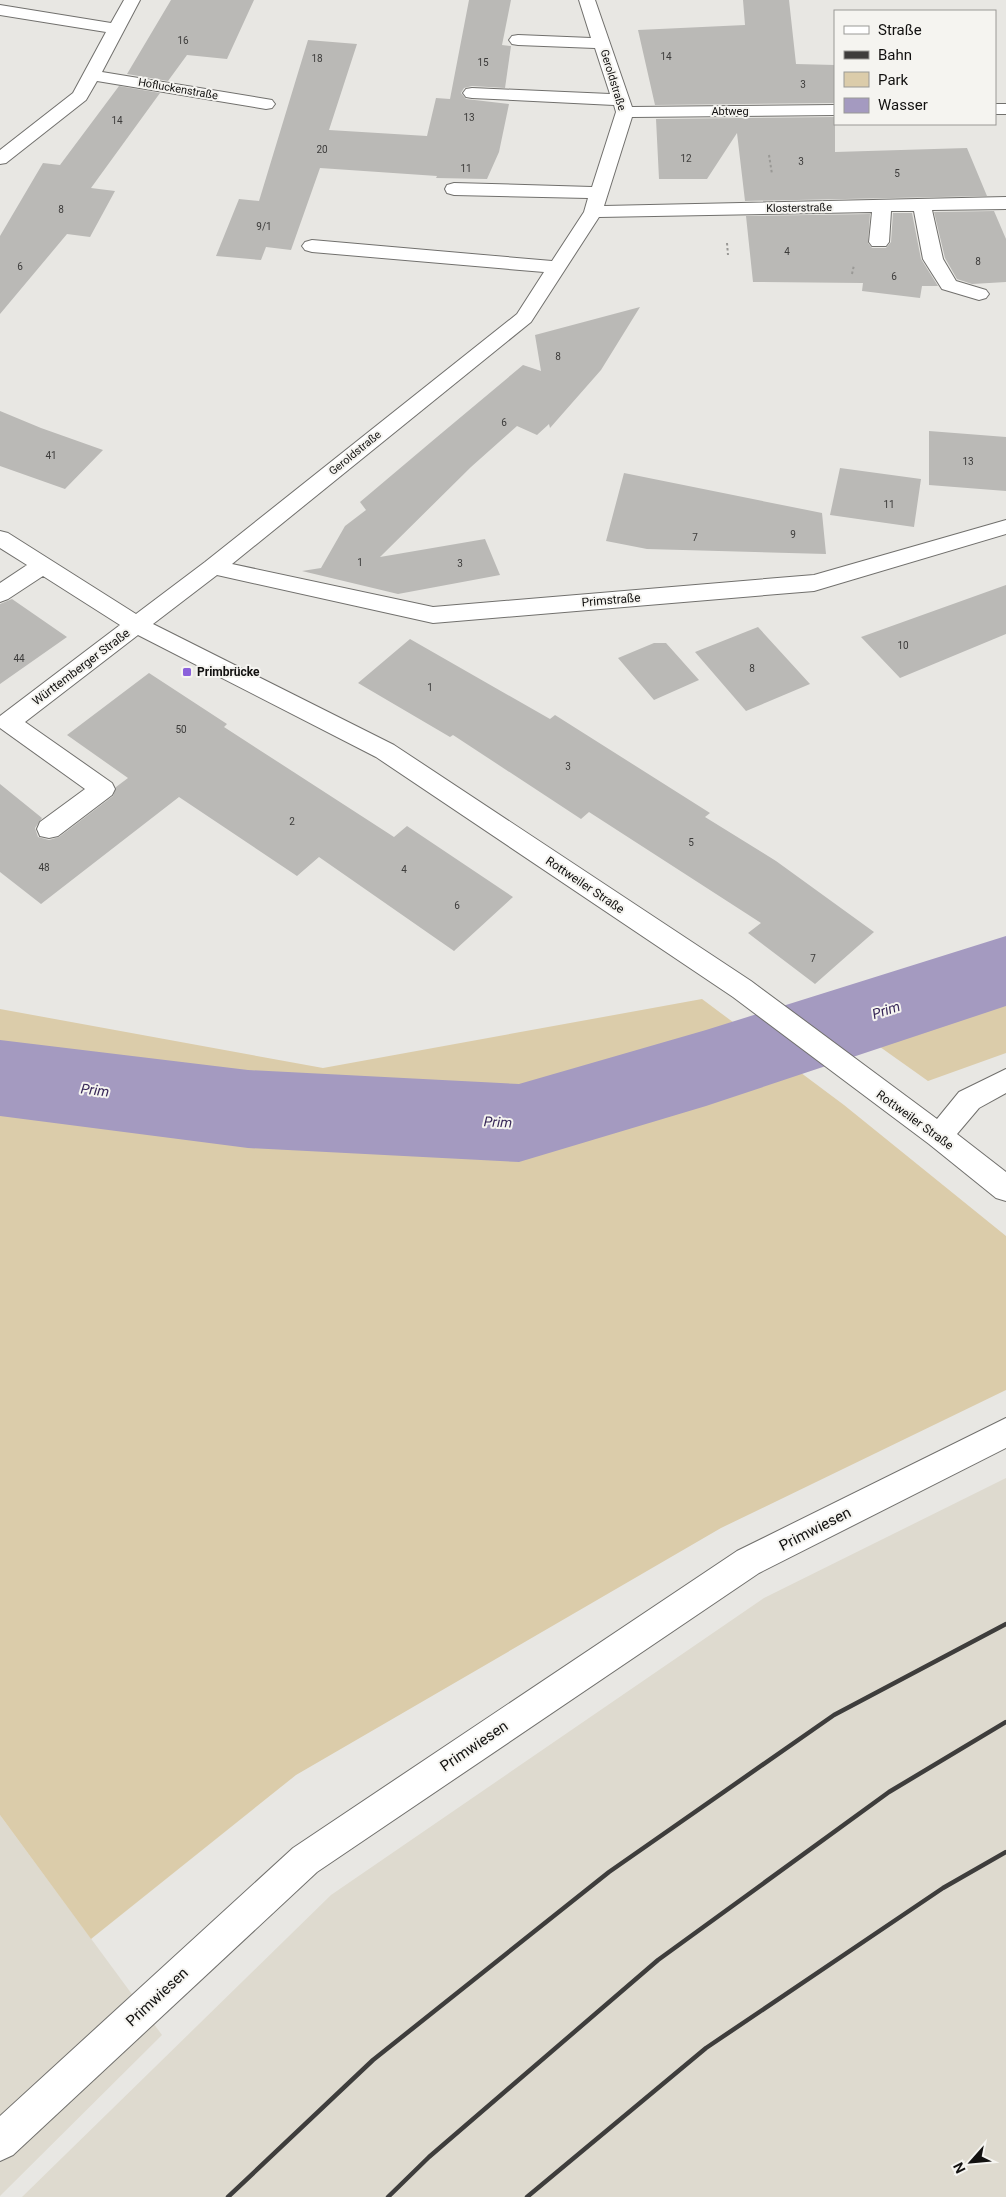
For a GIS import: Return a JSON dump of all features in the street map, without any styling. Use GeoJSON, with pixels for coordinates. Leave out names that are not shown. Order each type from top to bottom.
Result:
{"type":"FeatureCollection","features":[{"type":"Feature","properties":{"kind":"street"},"geometry":{"type":"LineString","coordinates":[[0,159],[80,96],[132,0]]}},
{"type":"Feature","properties":{"kind":"street","name":"Geroldstraße"},"geometry":{"type":"LineString","coordinates":[[137,625],[213,568],[524,318],[596,202],[623,106],[587,0]]}},
{"type":"Feature","properties":{"kind":"street"},"geometry":{"type":"LineString","coordinates":[[0,10],[116,29]]}},
{"type":"Feature","properties":{"kind":"street"},"geometry":{"type":"LineString","coordinates":[[518,40],[602,43]]}},
{"type":"Feature","properties":{"kind":"street","name":"Hofluckenstraße"},"geometry":{"type":"LineString","coordinates":[[91,75],[266,104]]}},
{"type":"Feature","properties":{"kind":"street","name":"Abtweg"},"geometry":{"type":"LineString","coordinates":[[472,93],[623,106],[834,110]]}},
{"type":"Feature","properties":{"kind":"street","name":"Klosterstraße"},"geometry":{"type":"LineString","coordinates":[[454,189],[596,202],[882,206],[1006,204]]}},
{"type":"Feature","properties":{"kind":"street"},"geometry":{"type":"LineString","coordinates":[[922,205],[933,259],[949,285],[979,294]]}},
{"type":"Feature","properties":{"kind":"street"},"geometry":{"type":"LineString","coordinates":[[879,242],[882,206]]}},
{"type":"Feature","properties":{"kind":"street"},"geometry":{"type":"LineString","coordinates":[[312,246],[557,267]]}},
{"type":"Feature","properties":{"kind":"street","name":"Primstraße"},"geometry":{"type":"LineString","coordinates":[[213,568],[432,615],[814,583],[1006,527]]}},
{"type":"Feature","properties":{"kind":"street","name":"Württemberger Straße"},"geometry":{"type":"LineString","coordinates":[[0,538],[137,625],[4,724],[103,789],[49,829]]}},
{"type":"Feature","properties":{"kind":"street"},"geometry":{"type":"LineString","coordinates":[[0,594],[43,565]]}},
{"type":"Feature","properties":{"kind":"street","name":"Rottweiler Straße"},"geometry":{"type":"LineString","coordinates":[[137,625],[385,752],[742,989],[881,1095],[940,1136],[1006,1189]]}},
{"type":"Feature","properties":{"kind":"street"},"geometry":{"type":"LineString","coordinates":[[940,1136],[969,1100],[1006,1080]]}},
{"type":"Feature","properties":{"kind":"street","name":"Primwiesen"},"geometry":{"type":"LineString","coordinates":[[0,2142],[304,1860],[748,1562],[1006,1432]]}},
{"type":"Feature","properties":{"kind":"shaded area"},"geometry":{"type":"Polygon","coordinates":[[[1006,1478],[1006,2197],[22,2197],[331,1895],[764,1598],[1006,1478]]]}},
{"type":"Feature","properties":{"kind":"shaded area"},"geometry":{"type":"Polygon","coordinates":[[[0,1815],[162,2035],[0,2196],[0,1815]]]}},
{"type":"Feature","properties":{"kind":"green space"},"geometry":{"type":"Polygon","coordinates":[[[991,992],[1006,997],[1006,1053],[928,1081],[866,1037],[969,1007],[991,992]]]}},
{"type":"Feature","properties":{"kind":"green space"},"geometry":{"type":"Polygon","coordinates":[[[702,999],[844,1105],[1006,1236],[1006,1390],[721,1528],[296,1775],[91,1939],[0,1815],[0,1009],[323,1068],[702,999]]]}},
{"type":"Feature","properties":{"kind":"water"},"geometry":{"type":"Polygon","coordinates":[[[1006,941],[1006,997],[991,992],[969,1007],[866,1037],[822,1006],[944,974],[960,973],[990,963],[979,949],[1006,941]]]}},
{"type":"Feature","properties":{"kind":"building"},"geometry":{"type":"Polygon","coordinates":[[[171,0],[254,0],[227,59],[187,55],[168,81],[127,74],[171,0]]]}},
{"type":"Feature","properties":{"kind":"building"},"geometry":{"type":"Polygon","coordinates":[[[469,0],[511,0],[502,45],[511,46],[505,88],[472,86],[464,88],[461,93],[466,99],[509,104],[499,152],[487,179],[436,178],[437,176],[320,168],[291,250],[266,247],[261,260],[216,256],[239,199],[259,201],[308,40],[357,44],[329,130],[427,136],[436,98],[450,99],[469,0]]]}},
{"type":"Feature","properties":{"kind":"building"},"geometry":{"type":"Polygon","coordinates":[[[743,0],[789,0],[796,64],[834,65],[834,103],[655,105],[638,30],[745,25],[743,0]]]}},
{"type":"Feature","properties":{"kind":"building"},"geometry":{"type":"Polygon","coordinates":[[[119,86],[160,93],[91,188],[115,191],[90,237],[67,234],[0,314],[0,236],[43,163],[60,165],[119,86]]]}},
{"type":"Feature","properties":{"kind":"building"},"geometry":{"type":"Polygon","coordinates":[[[834,117],[835,152],[967,148],[987,196],[745,201],[737,133],[707,179],[659,179],[656,119],[834,117]]]}},
{"type":"Feature","properties":{"kind":"building"},"geometry":{"type":"Polygon","coordinates":[[[994,211],[1006,239],[1006,282],[972,284],[957,279],[945,258],[934,212],[994,211]]]}},
{"type":"Feature","properties":{"kind":"building"},"geometry":{"type":"Polygon","coordinates":[[[893,213],[912,213],[921,259],[938,286],[922,286],[920,298],[862,291],[863,283],[753,282],[746,216],[870,214],[868,243],[872,248],[886,248],[891,242],[893,213]]]}},
{"type":"Feature","properties":{"kind":"building"},"geometry":{"type":"Polygon","coordinates":[[[640,307],[601,370],[550,428],[549,424],[537,435],[517,426],[471,467],[380,557],[485,539],[500,575],[398,594],[302,571],[321,568],[345,526],[366,510],[360,502],[523,365],[541,371],[535,335],[640,307]]]}},
{"type":"Feature","properties":{"kind":"building"},"geometry":{"type":"Polygon","coordinates":[[[0,411],[103,450],[65,489],[0,466],[0,411]]]}},
{"type":"Feature","properties":{"kind":"building"},"geometry":{"type":"Polygon","coordinates":[[[929,431],[1006,437],[1006,491],[929,485],[929,431]]]}},
{"type":"Feature","properties":{"kind":"building"},"geometry":{"type":"Polygon","coordinates":[[[840,468],[921,479],[914,527],[830,515],[840,468]]]}},
{"type":"Feature","properties":{"kind":"building"},"geometry":{"type":"Polygon","coordinates":[[[624,473],[822,513],[826,554],[647,549],[606,541],[624,473]]]}},
{"type":"Feature","properties":{"kind":"building"},"geometry":{"type":"Polygon","coordinates":[[[1006,585],[1006,634],[900,678],[861,637],[1006,585]]]}},
{"type":"Feature","properties":{"kind":"building"},"geometry":{"type":"Polygon","coordinates":[[[12,599],[67,637],[0,684],[0,604],[12,599]]]}},
{"type":"Feature","properties":{"kind":"building"},"geometry":{"type":"Polygon","coordinates":[[[758,627],[810,684],[746,711],[695,652],[758,627]]]}},
{"type":"Feature","properties":{"kind":"building"},"geometry":{"type":"Polygon","coordinates":[[[410,639],[550,719],[555,715],[710,813],[705,817],[776,861],[874,932],[815,984],[748,933],[761,923],[589,812],[581,819],[453,735],[450,737],[358,683],[410,639]]]}},
{"type":"Feature","properties":{"kind":"building"},"geometry":{"type":"Polygon","coordinates":[[[654,643],[666,643],[699,680],[654,700],[618,658],[654,643]]]}},
{"type":"Feature","properties":{"kind":"building"},"geometry":{"type":"Polygon","coordinates":[[[149,673],[227,724],[224,727],[394,837],[407,826],[513,897],[454,951],[319,857],[297,876],[179,797],[41,904],[0,872],[0,784],[42,818],[35,828],[38,837],[49,840],[59,837],[113,796],[116,787],[128,778],[67,735],[149,673]]]}},
{"type":"Feature","properties":{"kind":"waterway","name":"Prim"},"geometry":{"type":"LineString","coordinates":[[0,1078],[248,1109],[519,1123],[706,1068],[1006,971]]}},
{"type":"Feature","properties":{"kind":"railway"},"geometry":{"type":"LineString","coordinates":[[228,2197],[373,2060],[609,1872],[834,1715],[1006,1624]]}},
{"type":"Feature","properties":{"kind":"railway"},"geometry":{"type":"LineString","coordinates":[[388,2197],[429,2157],[658,1960],[889,1792],[1006,1722]]}},
{"type":"Feature","properties":{"kind":"railway"},"geometry":{"type":"LineString","coordinates":[[527,2197],[706,2048],[943,1888],[1006,1852]]}},
{"type":"Feature","properties":{"kind":"place","name":"Primbrücke"},"geometry":{"type":"Point","coordinates":[187,672]}}]}
